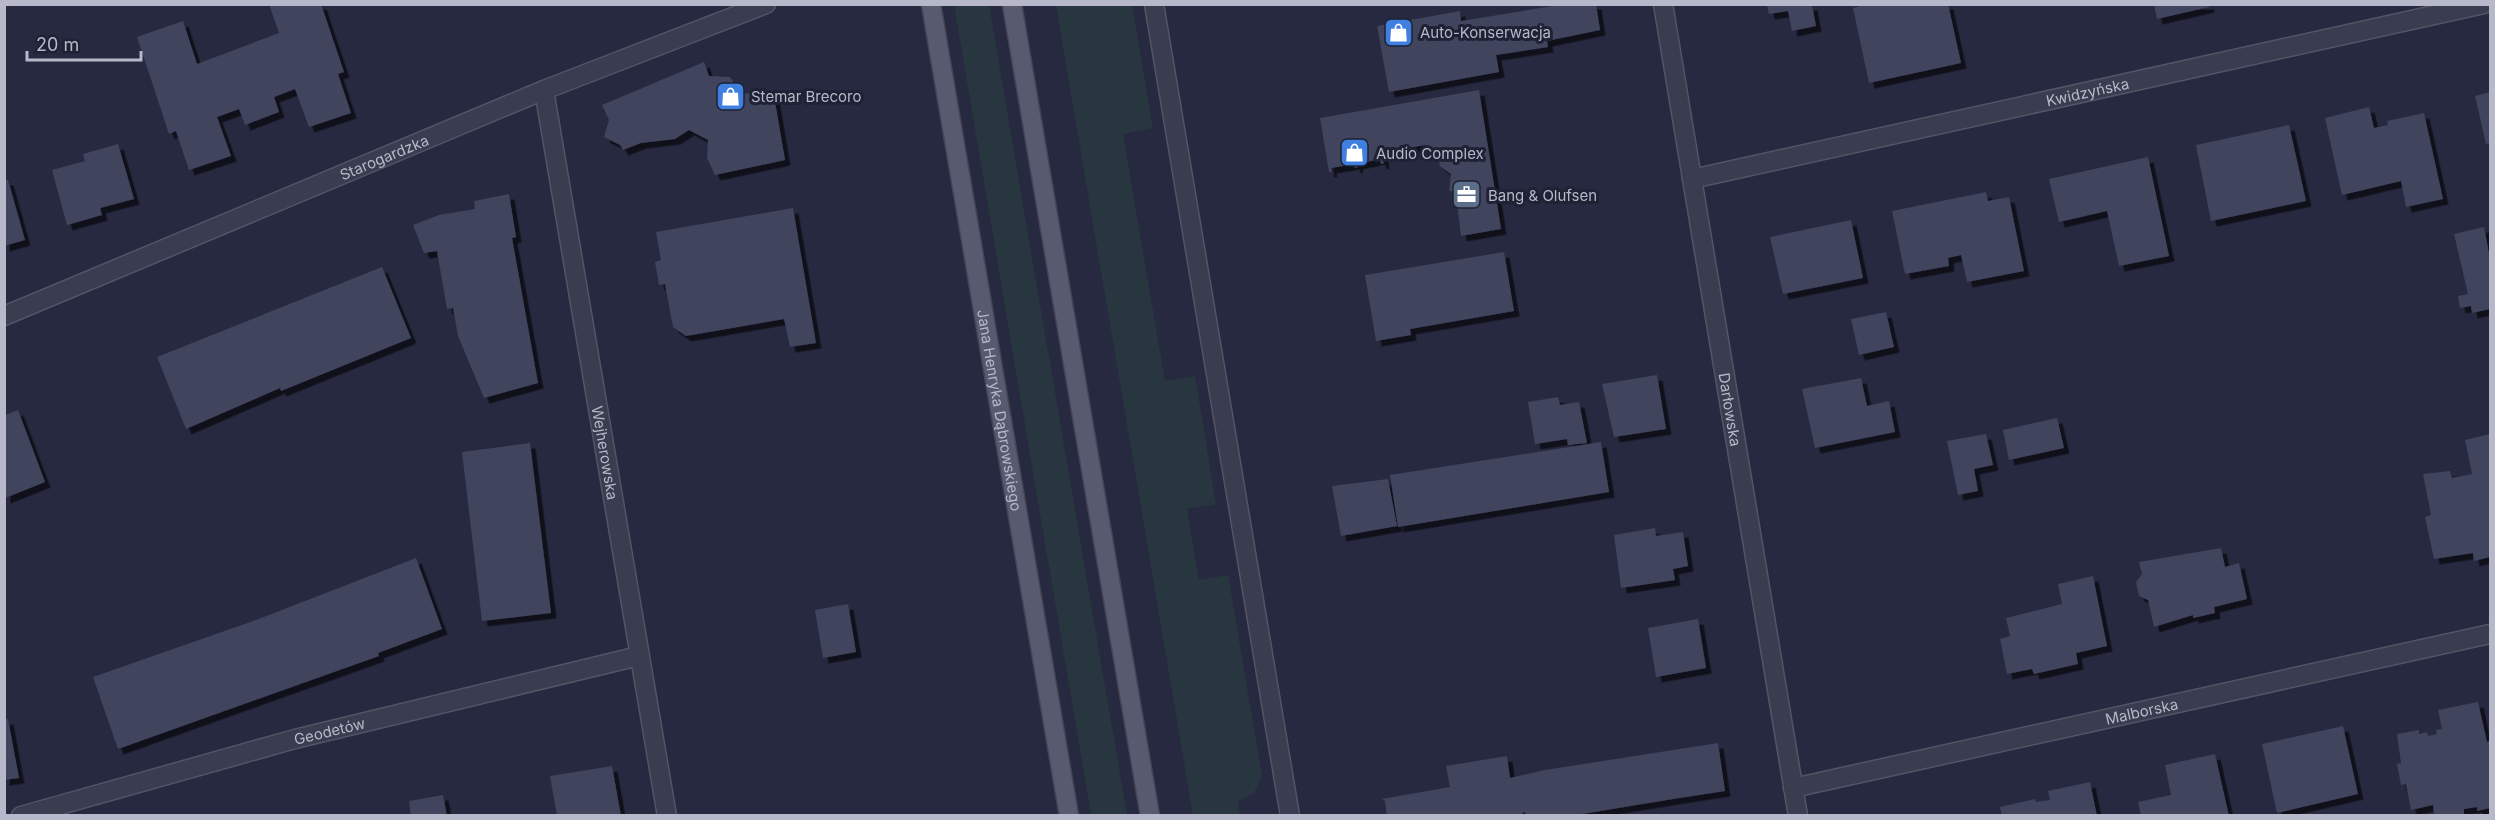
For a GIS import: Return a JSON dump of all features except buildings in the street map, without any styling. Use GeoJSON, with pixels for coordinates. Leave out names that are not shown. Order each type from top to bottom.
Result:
{"type":"FeatureCollection","features":[{"type":"Feature","properties":{"kind":"main road","name":"Jana Henryka Dąbrowskiego"},"geometry":{"type":"LineString","coordinates":[[931,4],[1069,816]]}},
{"type":"Feature","properties":{"kind":"main road"},"geometry":{"type":"LineString","coordinates":[[1012,4],[1150,816]]}},
{"type":"Feature","properties":{"kind":"street"},"geometry":{"type":"LineString","coordinates":[[1154,4],[1290,816]]}},
{"type":"Feature","properties":{"kind":"street","name":"Darłowska"},"geometry":{"type":"LineString","coordinates":[[1663,4],[1798,816]]}},
{"type":"Feature","properties":{"kind":"street","name":"Kwidzyńska"},"geometry":{"type":"LineString","coordinates":[[1692,179],[2484,4]]}},
{"type":"Feature","properties":{"kind":"street","name":"Starogardzka"},"geometry":{"type":"LineString","coordinates":[[4,316],[544,90],[766,5]]}},
{"type":"Feature","properties":{"kind":"street","name":"Wejherowska"},"geometry":{"type":"LineString","coordinates":[[544,90],[667,816]]}},
{"type":"Feature","properties":{"kind":"street","name":"Malborska"},"geometry":{"type":"LineString","coordinates":[[1793,788],[2490,634]]}},
{"type":"Feature","properties":{"kind":"street","name":"Geodetów"},"geometry":{"type":"LineString","coordinates":[[21,816],[295,739],[639,656]]}},
{"type":"Feature","properties":{"kind":"shaded area"},"geometry":{"type":"Polygon","coordinates":[[[954,5],[989,5],[1127,815],[1091,815],[954,5]]]}},
{"type":"Feature","properties":{"kind":"shaded area"},"geometry":{"type":"Polygon","coordinates":[[[1056,5],[1132,5],[1153,128],[1123,134],[1165,381],[1195,376],[1216,504],[1187,509],[1199,580],[1228,575],[1262,776],[1254,793],[1238,802],[1240,815],[1193,815],[1056,5]]]}},
{"type":"Feature","properties":{"kind":"place","name":"Auto-Konserwacja"},"geometry":{"type":"Point","coordinates":[1399,32]}},
{"type":"Feature","properties":{"kind":"place","name":"Stemar Brecoro"},"geometry":{"type":"Point","coordinates":[730,96]}},
{"type":"Feature","properties":{"kind":"place","name":"Audio Complex"},"geometry":{"type":"Point","coordinates":[1355,153]}},
{"type":"Feature","properties":{"kind":"place","name":"Bang & Olufsen"},"geometry":{"type":"Point","coordinates":[1467,195]}}]}
